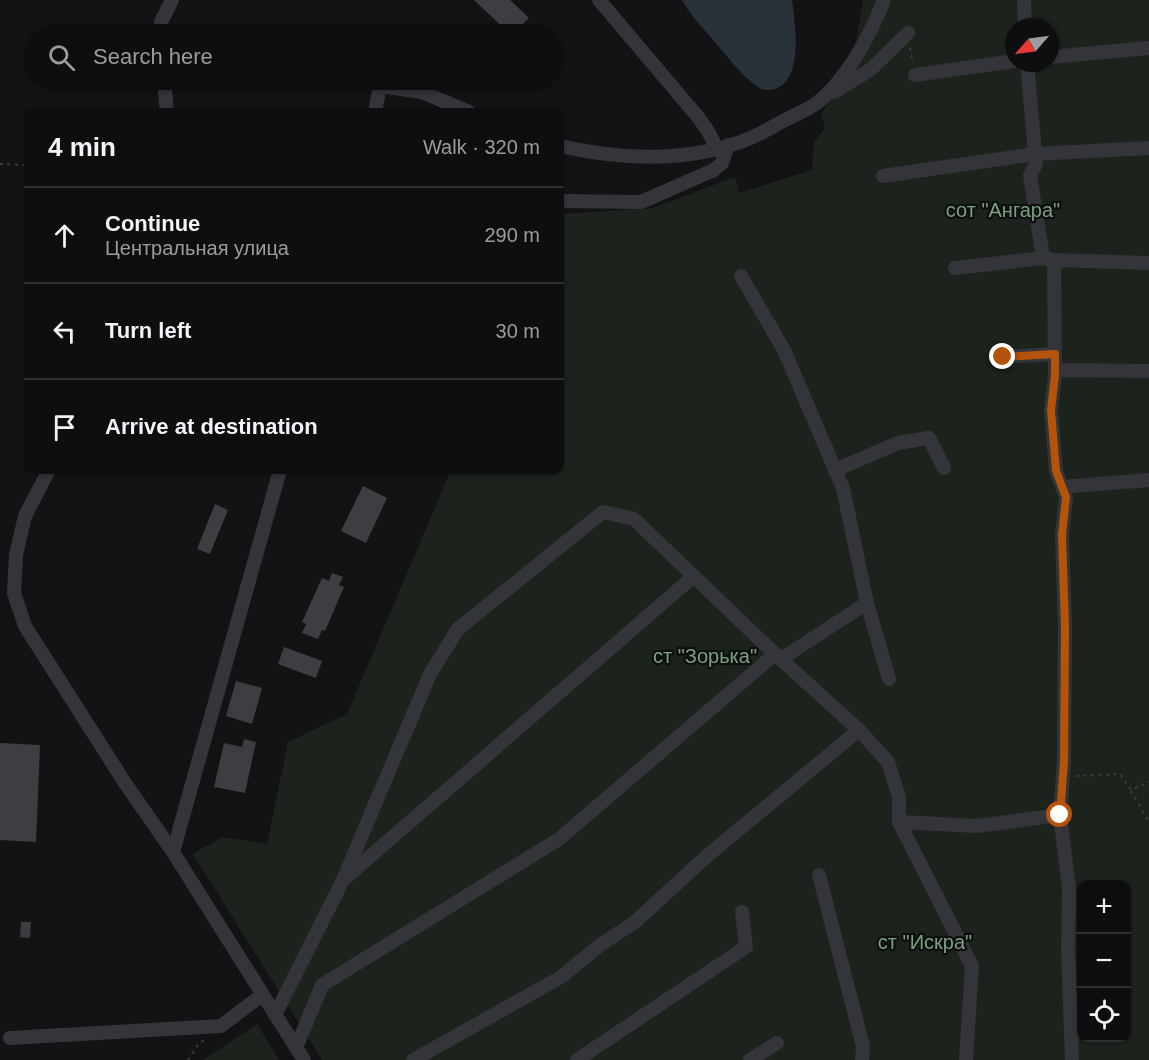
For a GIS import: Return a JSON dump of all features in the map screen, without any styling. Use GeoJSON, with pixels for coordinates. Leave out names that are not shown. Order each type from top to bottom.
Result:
{"type":"FeatureCollection","features":[{"type":"Feature","properties":{"kind":"street"},"geometry":{"type":"LineString","coordinates":[[161,24],[172,0]]}},
{"type":"Feature","properties":{"kind":"street"},"geometry":{"type":"LineString","coordinates":[[564,201],[641,202],[714,170],[722,163],[722,146],[599,0]]}},
{"type":"Feature","properties":{"kind":"street"},"geometry":{"type":"LineString","coordinates":[[814,104],[844,75],[866,41],[885,0]]}},
{"type":"Feature","properties":{"kind":"street"},"geometry":{"type":"LineString","coordinates":[[1024,0],[1025,18]]}},
{"type":"Feature","properties":{"kind":"street"},"geometry":{"type":"LineString","coordinates":[[564,147],[598,155],[673,157],[753,137],[870,70],[908,33]]}},
{"type":"Feature","properties":{"kind":"street"},"geometry":{"type":"LineString","coordinates":[[1059,56],[1149,48]]}},
{"type":"Feature","properties":{"kind":"street"},"geometry":{"type":"LineString","coordinates":[[915,75],[1005,62]]}},
{"type":"Feature","properties":{"kind":"street"},"geometry":{"type":"LineString","coordinates":[[1028,72],[1036,164],[1030,175],[1049,259],[1055,354],[1051,410],[1056,471],[1066,497],[1062,535],[1065,627],[1063,777],[1060,815],[1069,888],[1068,950],[1072,1060]]}},
{"type":"Feature","properties":{"kind":"street"},"geometry":{"type":"LineString","coordinates":[[165,90],[167,108]]}},
{"type":"Feature","properties":{"kind":"street"},"geometry":{"type":"LineString","coordinates":[[376,108],[379,90]]}},
{"type":"Feature","properties":{"kind":"street"},"geometry":{"type":"LineString","coordinates":[[408,90],[422,92],[460,108]]}},
{"type":"Feature","properties":{"kind":"street"},"geometry":{"type":"LineString","coordinates":[[883,176],[1035,154],[1149,148]]}},
{"type":"Feature","properties":{"kind":"street"},"geometry":{"type":"LineString","coordinates":[[955,268],[1049,259],[1149,263]]}},
{"type":"Feature","properties":{"kind":"street"},"geometry":{"type":"LineString","coordinates":[[741,276],[784,350],[843,488],[867,603],[889,679]]}},
{"type":"Feature","properties":{"kind":"street"},"geometry":{"type":"LineString","coordinates":[[1003,357],[1055,354]]}},
{"type":"Feature","properties":{"kind":"street"},"geometry":{"type":"LineString","coordinates":[[1055,370],[1149,371]]}},
{"type":"Feature","properties":{"kind":"street"},"geometry":{"type":"LineString","coordinates":[[835,470],[898,443],[928,438],[944,468]]}},
{"type":"Feature","properties":{"kind":"street"},"geometry":{"type":"LineString","coordinates":[[47,474],[25,516],[16,555],[14,593],[25,626],[125,783],[173,852],[300,1054]]}},
{"type":"Feature","properties":{"kind":"street"},"geometry":{"type":"LineString","coordinates":[[173,852],[279,474]]}},
{"type":"Feature","properties":{"kind":"street"},"geometry":{"type":"LineString","coordinates":[[1062,487],[1149,480]]}},
{"type":"Feature","properties":{"kind":"street"},"geometry":{"type":"LineString","coordinates":[[275,1015],[343,880],[430,674],[459,629],[603,512],[634,519],[778,657],[859,730],[888,762],[899,797],[899,822],[972,966],[966,1060]]}},
{"type":"Feature","properties":{"kind":"street"},"geometry":{"type":"LineString","coordinates":[[343,880],[694,576]]}},
{"type":"Feature","properties":{"kind":"street"},"geometry":{"type":"LineString","coordinates":[[300,1054],[322,985],[560,839],[778,657],[867,603]]}},
{"type":"Feature","properties":{"kind":"street"},"geometry":{"type":"LineString","coordinates":[[413,1060],[561,977],[600,945],[635,922],[708,855],[859,730]]}},
{"type":"Feature","properties":{"kind":"street"},"geometry":{"type":"LineString","coordinates":[[899,822],[977,826],[1060,815]]}},
{"type":"Feature","properties":{"kind":"street"},"geometry":{"type":"LineString","coordinates":[[819,875],[863,1046],[862,1060]]}},
{"type":"Feature","properties":{"kind":"street"},"geometry":{"type":"LineString","coordinates":[[577,1060],[746,947],[742,912]]}},
{"type":"Feature","properties":{"kind":"street"},"geometry":{"type":"LineString","coordinates":[[10,1038],[80,1036],[221,1026],[262,995]]}},
{"type":"Feature","properties":{"kind":"street"},"geometry":{"type":"LineString","coordinates":[[750,1060],[777,1043]]}},
{"type":"Feature","properties":{"kind":"path"},"geometry":{"type":"LineString","coordinates":[[908,33],[915,75]]}},
{"type":"Feature","properties":{"kind":"path"},"geometry":{"type":"LineString","coordinates":[[0,164],[24,165]]}},
{"type":"Feature","properties":{"kind":"path"},"geometry":{"type":"LineString","coordinates":[[1063,777],[1120,774],[1149,822]]}},
{"type":"Feature","properties":{"kind":"path"},"geometry":{"type":"LineString","coordinates":[[1131,790],[1149,782]]}},
{"type":"Feature","properties":{"kind":"path"},"geometry":{"type":"LineString","coordinates":[[188,1060],[198,1045],[206,1039]]}},
{"type":"Feature","properties":{"kind":"green space"},"geometry":{"type":"Polygon","coordinates":[[[863,0],[1149,0],[1149,1060],[322,1060],[193,854],[222,837],[267,844],[288,742],[347,714],[449,474],[564,474],[564,214],[653,208],[735,177],[739,193],[812,170],[814,142],[825,128],[821,114],[851,71],[863,0]]]}},
{"type":"Feature","properties":{"kind":"green space"},"geometry":{"type":"Polygon","coordinates":[[[257,1024],[279,1060],[203,1060],[257,1024]]]}},
{"type":"Feature","properties":{"kind":"shaded area"},"geometry":{"type":"Polygon","coordinates":[[[682,0],[792,0],[796,50],[790,75],[784,84],[775,89],[766,90],[753,83],[700,25],[682,0]]]}},
{"type":"Feature","properties":{"kind":"building"},"geometry":{"type":"Polygon","coordinates":[[[474,0],[510,0],[529,18],[523,24],[499,24],[474,0]]]}},
{"type":"Feature","properties":{"kind":"building"},"geometry":{"type":"Polygon","coordinates":[[[363,486],[387,498],[366,543],[341,531],[363,486]]]}},
{"type":"Feature","properties":{"kind":"building"},"geometry":{"type":"Polygon","coordinates":[[[215,504],[228,510],[210,554],[197,549],[215,504]]]}},
{"type":"Feature","properties":{"kind":"building"},"geometry":{"type":"Polygon","coordinates":[[[332,573],[343,577],[339,585],[344,587],[325,631],[322,630],[318,639],[302,633],[306,624],[302,622],[322,578],[329,581],[332,573]]]}},
{"type":"Feature","properties":{"kind":"building"},"geometry":{"type":"Polygon","coordinates":[[[284,647],[322,661],[316,678],[278,664],[284,647]]]}},
{"type":"Feature","properties":{"kind":"building"},"geometry":{"type":"Polygon","coordinates":[[[236,681],[262,688],[252,724],[226,716],[236,681]]]}},
{"type":"Feature","properties":{"kind":"building"},"geometry":{"type":"Polygon","coordinates":[[[244,739],[256,742],[245,793],[214,787],[224,743],[242,747],[244,739]]]}},
{"type":"Feature","properties":{"kind":"building"},"geometry":{"type":"Polygon","coordinates":[[[0,743],[40,745],[36,842],[0,840],[0,743]]]}},
{"type":"Feature","properties":{"kind":"building"},"geometry":{"type":"Polygon","coordinates":[[[21,922],[31,922],[30,938],[20,937],[21,922]]]}},
{"type":"Feature","properties":{"kind":"route"},"geometry":{"type":"LineString","coordinates":[[1003,357],[1055,354],[1051,410],[1056,471],[1066,497],[1062,535],[1065,627],[1064,761],[1060,815]]}},
{"type":"Feature","properties":{"kind":"park label","name":"сот \"Ангара\""},"geometry":{"type":"Point","coordinates":[1003,210]}},
{"type":"Feature","properties":{"kind":"park label","name":"ст \"Зорька\""},"geometry":{"type":"Point","coordinates":[705,656]}},
{"type":"Feature","properties":{"kind":"park label","name":"ст \"Искра\""},"geometry":{"type":"Point","coordinates":[925,942]}}]}
